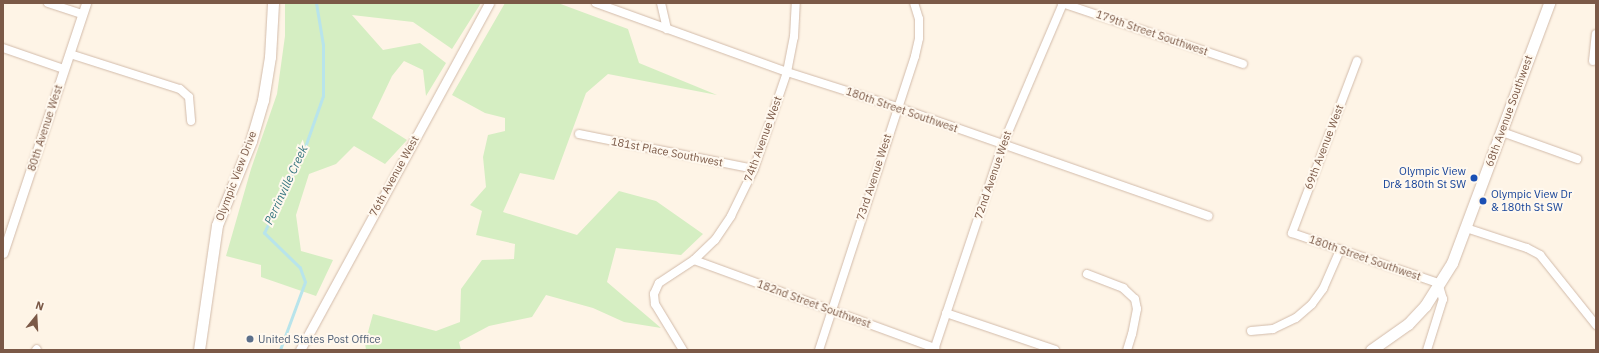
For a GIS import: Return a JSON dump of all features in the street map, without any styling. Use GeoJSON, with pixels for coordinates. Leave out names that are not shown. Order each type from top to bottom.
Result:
{"type":"FeatureCollection","features":[{"type":"Feature","properties":{"kind":"main road","name":"Olympic View Drive"},"geometry":{"type":"LineString","coordinates":[[199,350],[213,245],[219,219],[249,146],[263,100],[270,57],[273,3]]}},
{"type":"Feature","properties":{"kind":"main road","name":"68th Avenue Southwest"},"geometry":{"type":"LineString","coordinates":[[1438,283],[1452,263],[1466,228],[1549,3]]}},
{"type":"Feature","properties":{"kind":"main road"},"geometry":{"type":"LineString","coordinates":[[1371,350],[1408,324],[1425,306],[1438,283]]}},
{"type":"Feature","properties":{"kind":"street"},"geometry":{"type":"LineString","coordinates":[[48,3],[82,14]]}},
{"type":"Feature","properties":{"kind":"street","name":"80th Avenue West"},"geometry":{"type":"LineString","coordinates":[[3,253],[86,3]]}},
{"type":"Feature","properties":{"kind":"street","name":"76th Avenue West"},"geometry":{"type":"LineString","coordinates":[[300,350],[490,3]]}},
{"type":"Feature","properties":{"kind":"street","name":"180th Street Southwest"},"geometry":{"type":"LineString","coordinates":[[596,3],[788,72],[897,107],[1209,216]]}},
{"type":"Feature","properties":{"kind":"street"},"geometry":{"type":"LineString","coordinates":[[661,3],[667,29]]}},
{"type":"Feature","properties":{"kind":"street","name":"74th Avenue West"},"geometry":{"type":"LineString","coordinates":[[683,350],[655,304],[654,294],[659,283],[694,260],[715,240],[731,216],[754,169],[788,72],[794,37],[796,3]]}},
{"type":"Feature","properties":{"kind":"street","name":"73rd Avenue West"},"geometry":{"type":"LineString","coordinates":[[819,350],[897,107],[915,56],[919,38],[919,19],[914,3]]}},
{"type":"Feature","properties":{"kind":"street","name":"179th Street Southwest"},"geometry":{"type":"LineString","coordinates":[[1062,3],[1243,64]]}},
{"type":"Feature","properties":{"kind":"street","name":"72nd Avenue West"},"geometry":{"type":"LineString","coordinates":[[934,349],[1003,144],[1062,3]]}},
{"type":"Feature","properties":{"kind":"street"},"geometry":{"type":"LineString","coordinates":[[1593,61],[1596,34]]}},
{"type":"Feature","properties":{"kind":"street"},"geometry":{"type":"LineString","coordinates":[[3,48],[64,68]]}},
{"type":"Feature","properties":{"kind":"street"},"geometry":{"type":"LineString","coordinates":[[70,54],[180,89],[189,97],[191,121]]}},
{"type":"Feature","properties":{"kind":"street","name":"69th Avenue West"},"geometry":{"type":"LineString","coordinates":[[1292,233],[1357,61]]}},
{"type":"Feature","properties":{"kind":"street"},"geometry":{"type":"LineString","coordinates":[[1502,132],[1577,159]]}},
{"type":"Feature","properties":{"kind":"street","name":"181st Place Southwest"},"geometry":{"type":"LineString","coordinates":[[580,134],[754,169]]}},
{"type":"Feature","properties":{"kind":"street"},"geometry":{"type":"LineString","coordinates":[[1466,228],[1527,248],[1540,255],[1596,325]]}},
{"type":"Feature","properties":{"kind":"street","name":"180th Street Southwest"},"geometry":{"type":"LineString","coordinates":[[1292,233],[1438,283]]}},
{"type":"Feature","properties":{"kind":"street"},"geometry":{"type":"LineString","coordinates":[[1251,331],[1272,329],[1296,318],[1312,304],[1323,288],[1340,250]]}},
{"type":"Feature","properties":{"kind":"street","name":"182nd Street Southwest"},"geometry":{"type":"LineString","coordinates":[[694,260],[934,349]]}},
{"type":"Feature","properties":{"kind":"street"},"geometry":{"type":"LineString","coordinates":[[1087,274],[1118,285],[1135,299],[1137,309],[1132,334],[1126,350]]}},
{"type":"Feature","properties":{"kind":"street"},"geometry":{"type":"LineString","coordinates":[[1427,350],[1443,299],[1438,283]]}},
{"type":"Feature","properties":{"kind":"street"},"geometry":{"type":"LineString","coordinates":[[946,313],[1054,350]]}},
{"type":"Feature","properties":{"kind":"green space"},"geometry":{"type":"Polygon","coordinates":[[[285,3],[481,3],[452,49],[413,22],[352,15],[383,50],[420,43],[446,63],[426,96],[423,70],[404,61],[392,76],[372,118],[407,140],[385,164],[354,146],[336,164],[309,174],[296,215],[301,251],[333,260],[316,296],[261,277],[261,265],[226,256],[251,169],[277,94],[285,36],[285,3]]]}},
{"type":"Feature","properties":{"kind":"green space"},"geometry":{"type":"Polygon","coordinates":[[[505,3],[558,3],[628,29],[639,63],[717,95],[608,74],[586,93],[554,180],[520,173],[503,212],[577,235],[619,191],[656,201],[703,234],[681,255],[616,248],[607,282],[661,328],[624,322],[593,308],[546,295],[532,317],[489,326],[459,342],[461,350],[366,350],[365,343],[373,314],[436,331],[460,322],[461,289],[482,260],[514,259],[515,244],[476,235],[482,211],[470,205],[486,187],[483,157],[488,135],[505,131],[505,118],[485,113],[452,95],[505,3]]]}},
{"type":"Feature","properties":{"kind":"waterway","name":"Perrinville Creek"},"geometry":{"type":"LineString","coordinates":[[280,350],[305,282],[300,268],[264,233],[304,150],[323,96],[323,45],[316,3]]}},
{"type":"Feature","properties":{"kind":"place","name":"Olympic View Dr& 180th St SW"},"geometry":{"type":"Point","coordinates":[1474,178]}},
{"type":"Feature","properties":{"kind":"place","name":"Olympic View Dr & 180th St SW"},"geometry":{"type":"Point","coordinates":[1483,201]}},
{"type":"Feature","properties":{"kind":"place","name":"United States Post Office"},"geometry":{"type":"Point","coordinates":[250,339]}}]}
